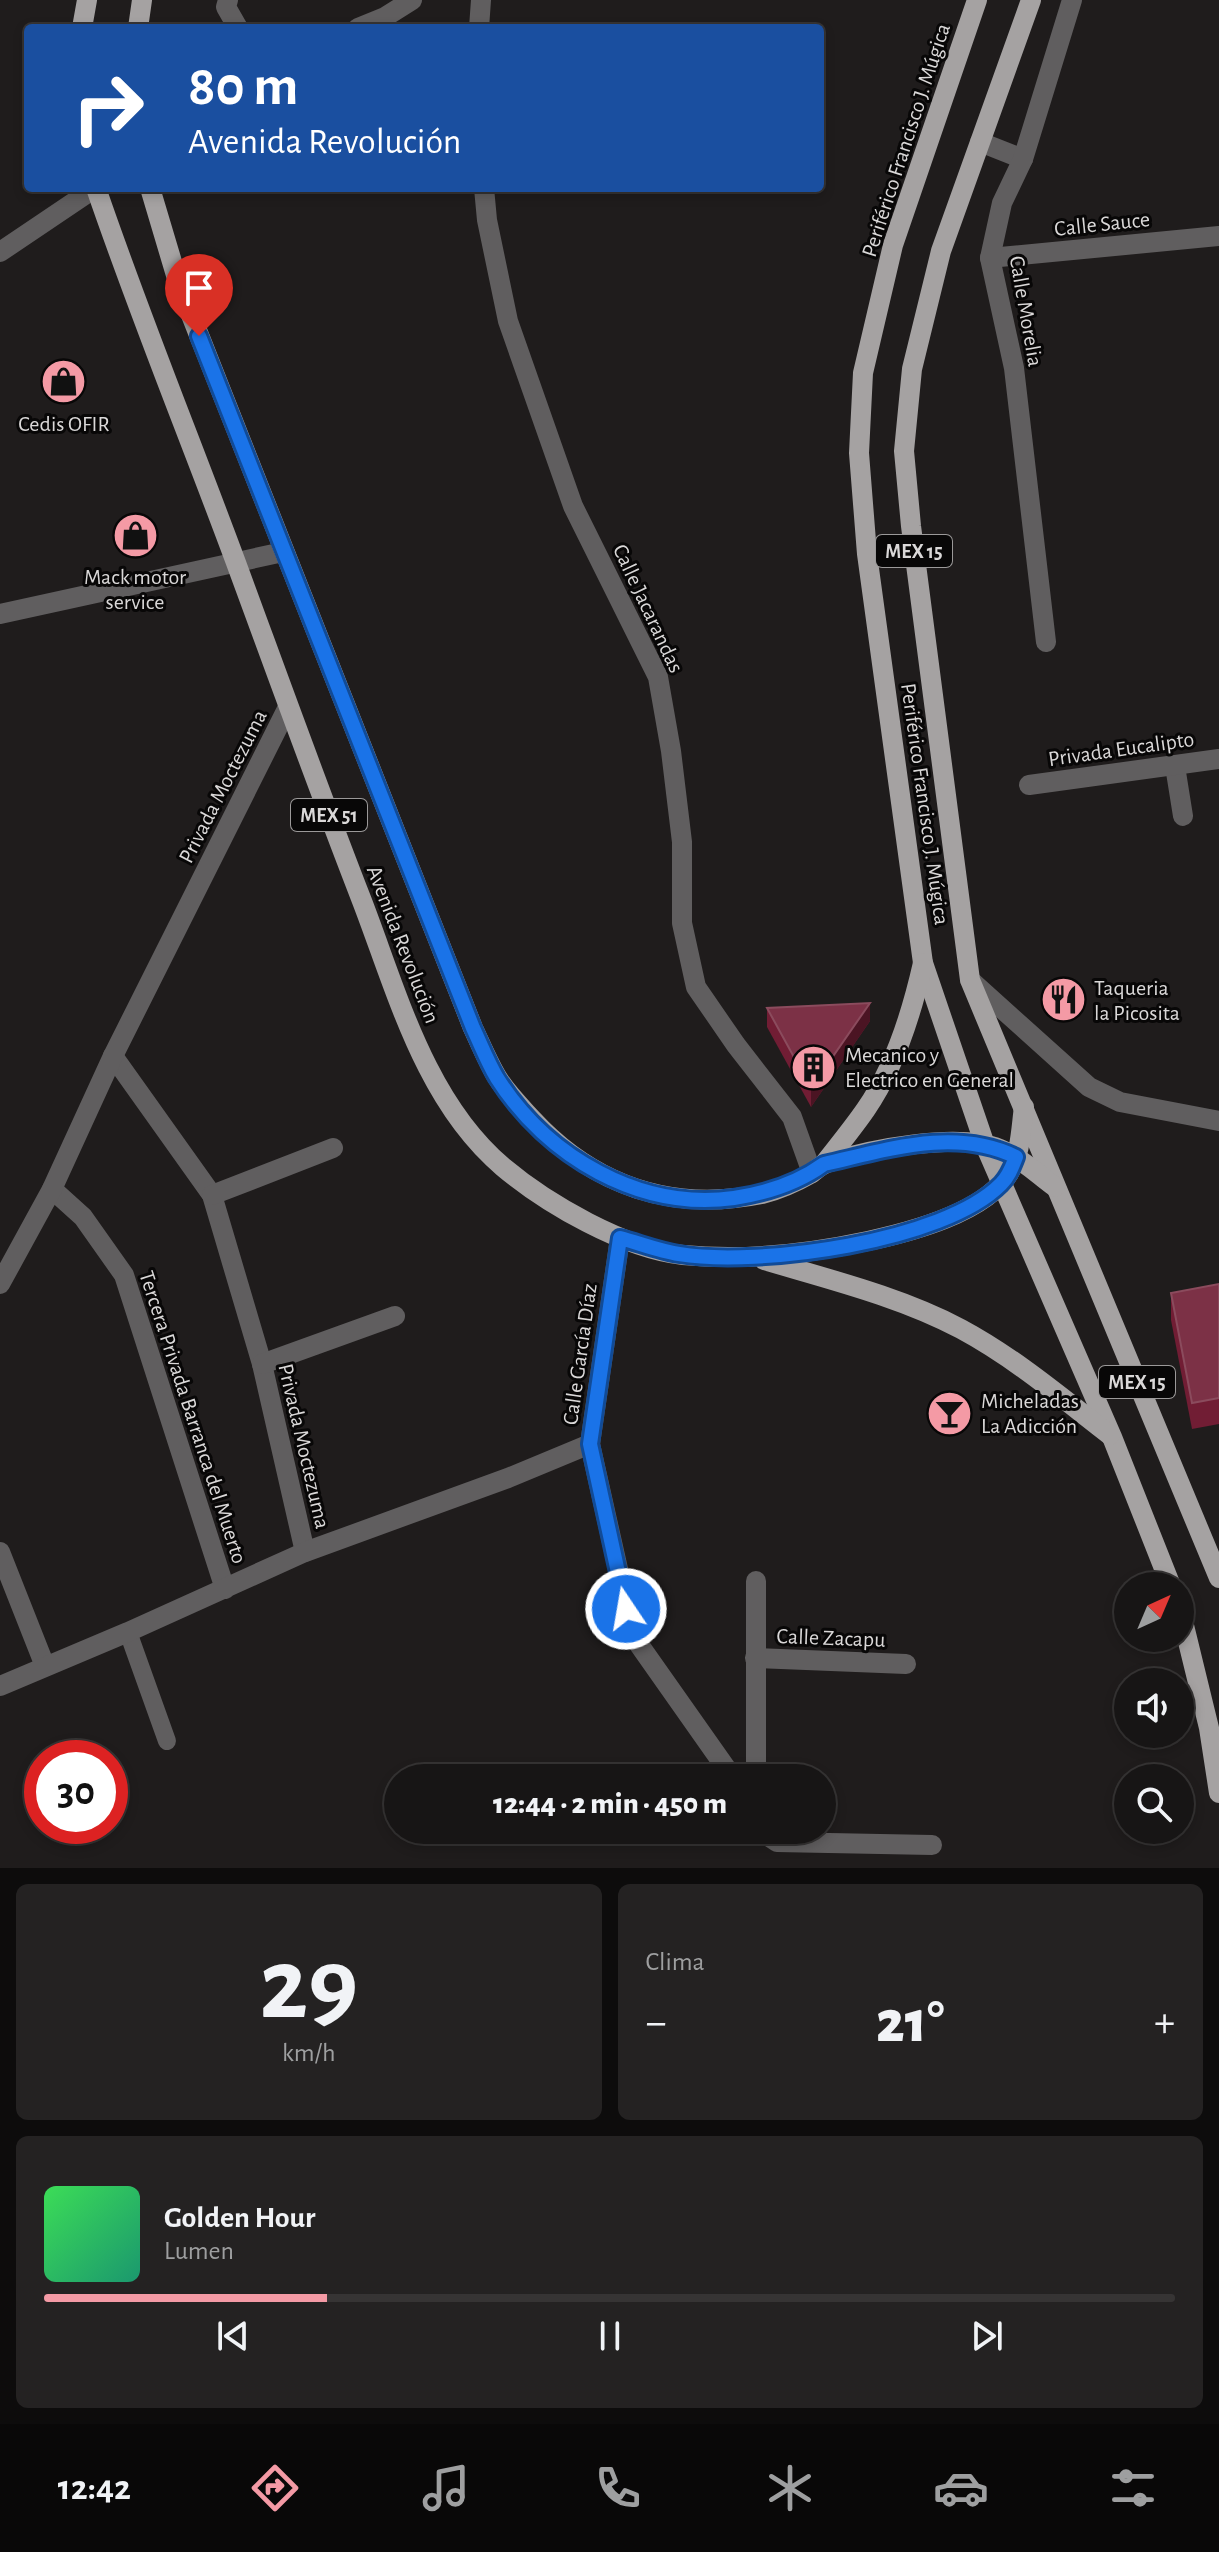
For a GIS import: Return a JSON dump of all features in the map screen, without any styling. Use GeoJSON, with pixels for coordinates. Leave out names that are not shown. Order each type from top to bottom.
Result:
{"type":"FeatureCollection","features":[{"type":"Feature","properties":{"kind":"main road"},"geometry":{"type":"LineString","coordinates":[[83,24],[87,0]]}},
{"type":"Feature","properties":{"kind":"main road"},"geometry":{"type":"LineString","coordinates":[[139,24],[142,0]]}},
{"type":"Feature","properties":{"kind":"main road","name":"Periférico Francisco J. Múgica"},"geometry":{"type":"LineString","coordinates":[[977,0],[893,245],[863,373],[859,453],[867,554],[923,963],[985,1145],[1112,1437],[1165,1572]]}},
{"type":"Feature","properties":{"kind":"main road","name":"Periférico Francisco J. Múgica"},"geometry":{"type":"LineString","coordinates":[[1031,0],[941,251],[915,354],[904,451],[911,526],[970,980],[1219,1578]]}},
{"type":"Feature","properties":{"kind":"main road","name":"Avenida Revolución"},"geometry":{"type":"LineString","coordinates":[[97,192],[236,562],[287,709],[419,1050],[457,1117],[500,1165],[552,1204],[620,1238],[679,1254],[753,1257],[830,1249],[934,1223],[965,1208],[1001,1184],[1016,1157],[1024,1107]]}},
{"type":"Feature","properties":{"kind":"main road","name":"Avenida Revolución"},"geometry":{"type":"LineString","coordinates":[[151,192],[178,282],[473,1028],[497,1078],[523,1109],[550,1138],[593,1170],[636,1189],[679,1199],[717,1200],[765,1193],[818,1168],[943,1141],[985,1145],[1016,1157],[1055,1187]]}},
{"type":"Feature","properties":{"kind":"main road"},"geometry":{"type":"LineString","coordinates":[[818,1168],[868,1107],[893,1056],[915,997],[923,963]]}},
{"type":"Feature","properties":{"kind":"main road"},"geometry":{"type":"LineString","coordinates":[[753,1257],[845,1284],[958,1328],[1012,1359],[1112,1437]]}},
{"type":"Feature","properties":{"kind":"main road"},"geometry":{"type":"LineString","coordinates":[[1190,1652],[1209,1728],[1219,1793]]}},
{"type":"Feature","properties":{"kind":"street"},"geometry":{"type":"LineString","coordinates":[[228,0],[226,7],[236,24]]}},
{"type":"Feature","properties":{"kind":"street"},"geometry":{"type":"LineString","coordinates":[[368,24],[412,0]]}},
{"type":"Feature","properties":{"kind":"street"},"geometry":{"type":"LineString","coordinates":[[479,24],[481,0]]}},
{"type":"Feature","properties":{"kind":"street","name":"Calle Morelia"},"geometry":{"type":"LineString","coordinates":[[1046,642],[1014,368],[990,258],[1002,203],[1023,159],[1072,0]]}},
{"type":"Feature","properties":{"kind":"street"},"geometry":{"type":"LineString","coordinates":[[980,142],[1023,159]]}},
{"type":"Feature","properties":{"kind":"street"},"geometry":{"type":"LineString","coordinates":[[0,252],[90,192]]}},
{"type":"Feature","properties":{"kind":"street","name":"Calle Jacarandas"},"geometry":{"type":"LineString","coordinates":[[484,192],[487,220],[508,321],[573,506],[658,677],[682,842],[682,923],[696,987],[792,1117],[818,1168]]}},
{"type":"Feature","properties":{"kind":"street","name":"Calle Sauce"},"geometry":{"type":"LineString","coordinates":[[990,258],[1219,236]]}},
{"type":"Feature","properties":{"kind":"street"},"geometry":{"type":"LineString","coordinates":[[0,614],[283,552]]}},
{"type":"Feature","properties":{"kind":"street","name":"Privada Moctezuma"},"geometry":{"type":"LineString","coordinates":[[0,1284],[52,1189],[113,1056],[287,709]]}},
{"type":"Feature","properties":{"kind":"street","name":"Privada Eucalipto"},"geometry":{"type":"LineString","coordinates":[[1029,785],[1219,759]]}},
{"type":"Feature","properties":{"kind":"street"},"geometry":{"type":"LineString","coordinates":[[1175,766],[1183,816]]}},
{"type":"Feature","properties":{"kind":"street"},"geometry":{"type":"LineString","coordinates":[[970,980],[1089,1087],[1120,1102],[1219,1121]]}},
{"type":"Feature","properties":{"kind":"street","name":"Privada Moctezuma"},"geometry":{"type":"LineString","coordinates":[[0,1686],[305,1552],[262,1364],[212,1195],[113,1056]]}},
{"type":"Feature","properties":{"kind":"street"},"geometry":{"type":"LineString","coordinates":[[212,1195],[333,1148]]}},
{"type":"Feature","properties":{"kind":"street","name":"Tercera Privada Barranca del Muerto"},"geometry":{"type":"LineString","coordinates":[[52,1189],[83,1217],[124,1275],[225,1589]]}},
{"type":"Feature","properties":{"kind":"street","name":"Calle García Díaz"},"geometry":{"type":"LineString","coordinates":[[620,1238],[590,1444],[633,1636],[723,1764]]}},
{"type":"Feature","properties":{"kind":"street"},"geometry":{"type":"LineString","coordinates":[[262,1364],[395,1316]]}},
{"type":"Feature","properties":{"kind":"street"},"geometry":{"type":"LineString","coordinates":[[305,1552],[508,1478],[590,1444]]}},
{"type":"Feature","properties":{"kind":"street"},"geometry":{"type":"LineString","coordinates":[[0,1552],[45,1666]]}},
{"type":"Feature","properties":{"kind":"street"},"geometry":{"type":"LineString","coordinates":[[756,1581],[756,1764]]}},
{"type":"Feature","properties":{"kind":"street","name":"Calle Zacapu"},"geometry":{"type":"LineString","coordinates":[[755,1658],[906,1664]]}},
{"type":"Feature","properties":{"kind":"street"},"geometry":{"type":"LineString","coordinates":[[836,1843],[932,1845]]}},
{"type":"Feature","properties":{"kind":"lane"},"geometry":{"type":"LineString","coordinates":[[128,1632],[167,1741]]}},
{"type":"Feature","properties":{"kind":"building"},"geometry":{"type":"Polygon","coordinates":[[[870,1003],[811,1088],[767,1008],[870,1003]]]}},
{"type":"Feature","properties":{"kind":"building"},"geometry":{"type":"Polygon","coordinates":[[[1219,1284],[1219,1398],[1192,1403],[1171,1293],[1219,1284]]]}},
{"type":"Feature","properties":{"kind":"place","name":"Cedis OFIR"},"geometry":{"type":"Point","coordinates":[64,382]}},
{"type":"Feature","properties":{"kind":"place","name":"Mack motor service"},"geometry":{"type":"Point","coordinates":[135,535]}},
{"type":"Feature","properties":{"kind":"place","name":"Taqueria la Picosita"},"geometry":{"type":"Point","coordinates":[1063,1000]}},
{"type":"Feature","properties":{"kind":"place","name":"Mecanico y Electrico en General"},"geometry":{"type":"Point","coordinates":[814,1067]}},
{"type":"Feature","properties":{"kind":"place","name":"Micheladas La Adicción"},"geometry":{"type":"Point","coordinates":[950,1413]}},
{"type":"Feature","properties":{"kind":"route"},"geometry":{"type":"LineString","coordinates":[[199,336],[473,1028],[497,1078],[550,1138],[593,1170],[636,1189],[679,1199],[717,1200],[765,1193],[812,1173],[824,1164],[923,1143],[943,1141],[985,1145],[1016,1157],[1001,1184],[965,1208],[934,1223],[830,1249],[753,1257],[679,1254],[620,1238],[590,1444],[626,1609]]}}]}
